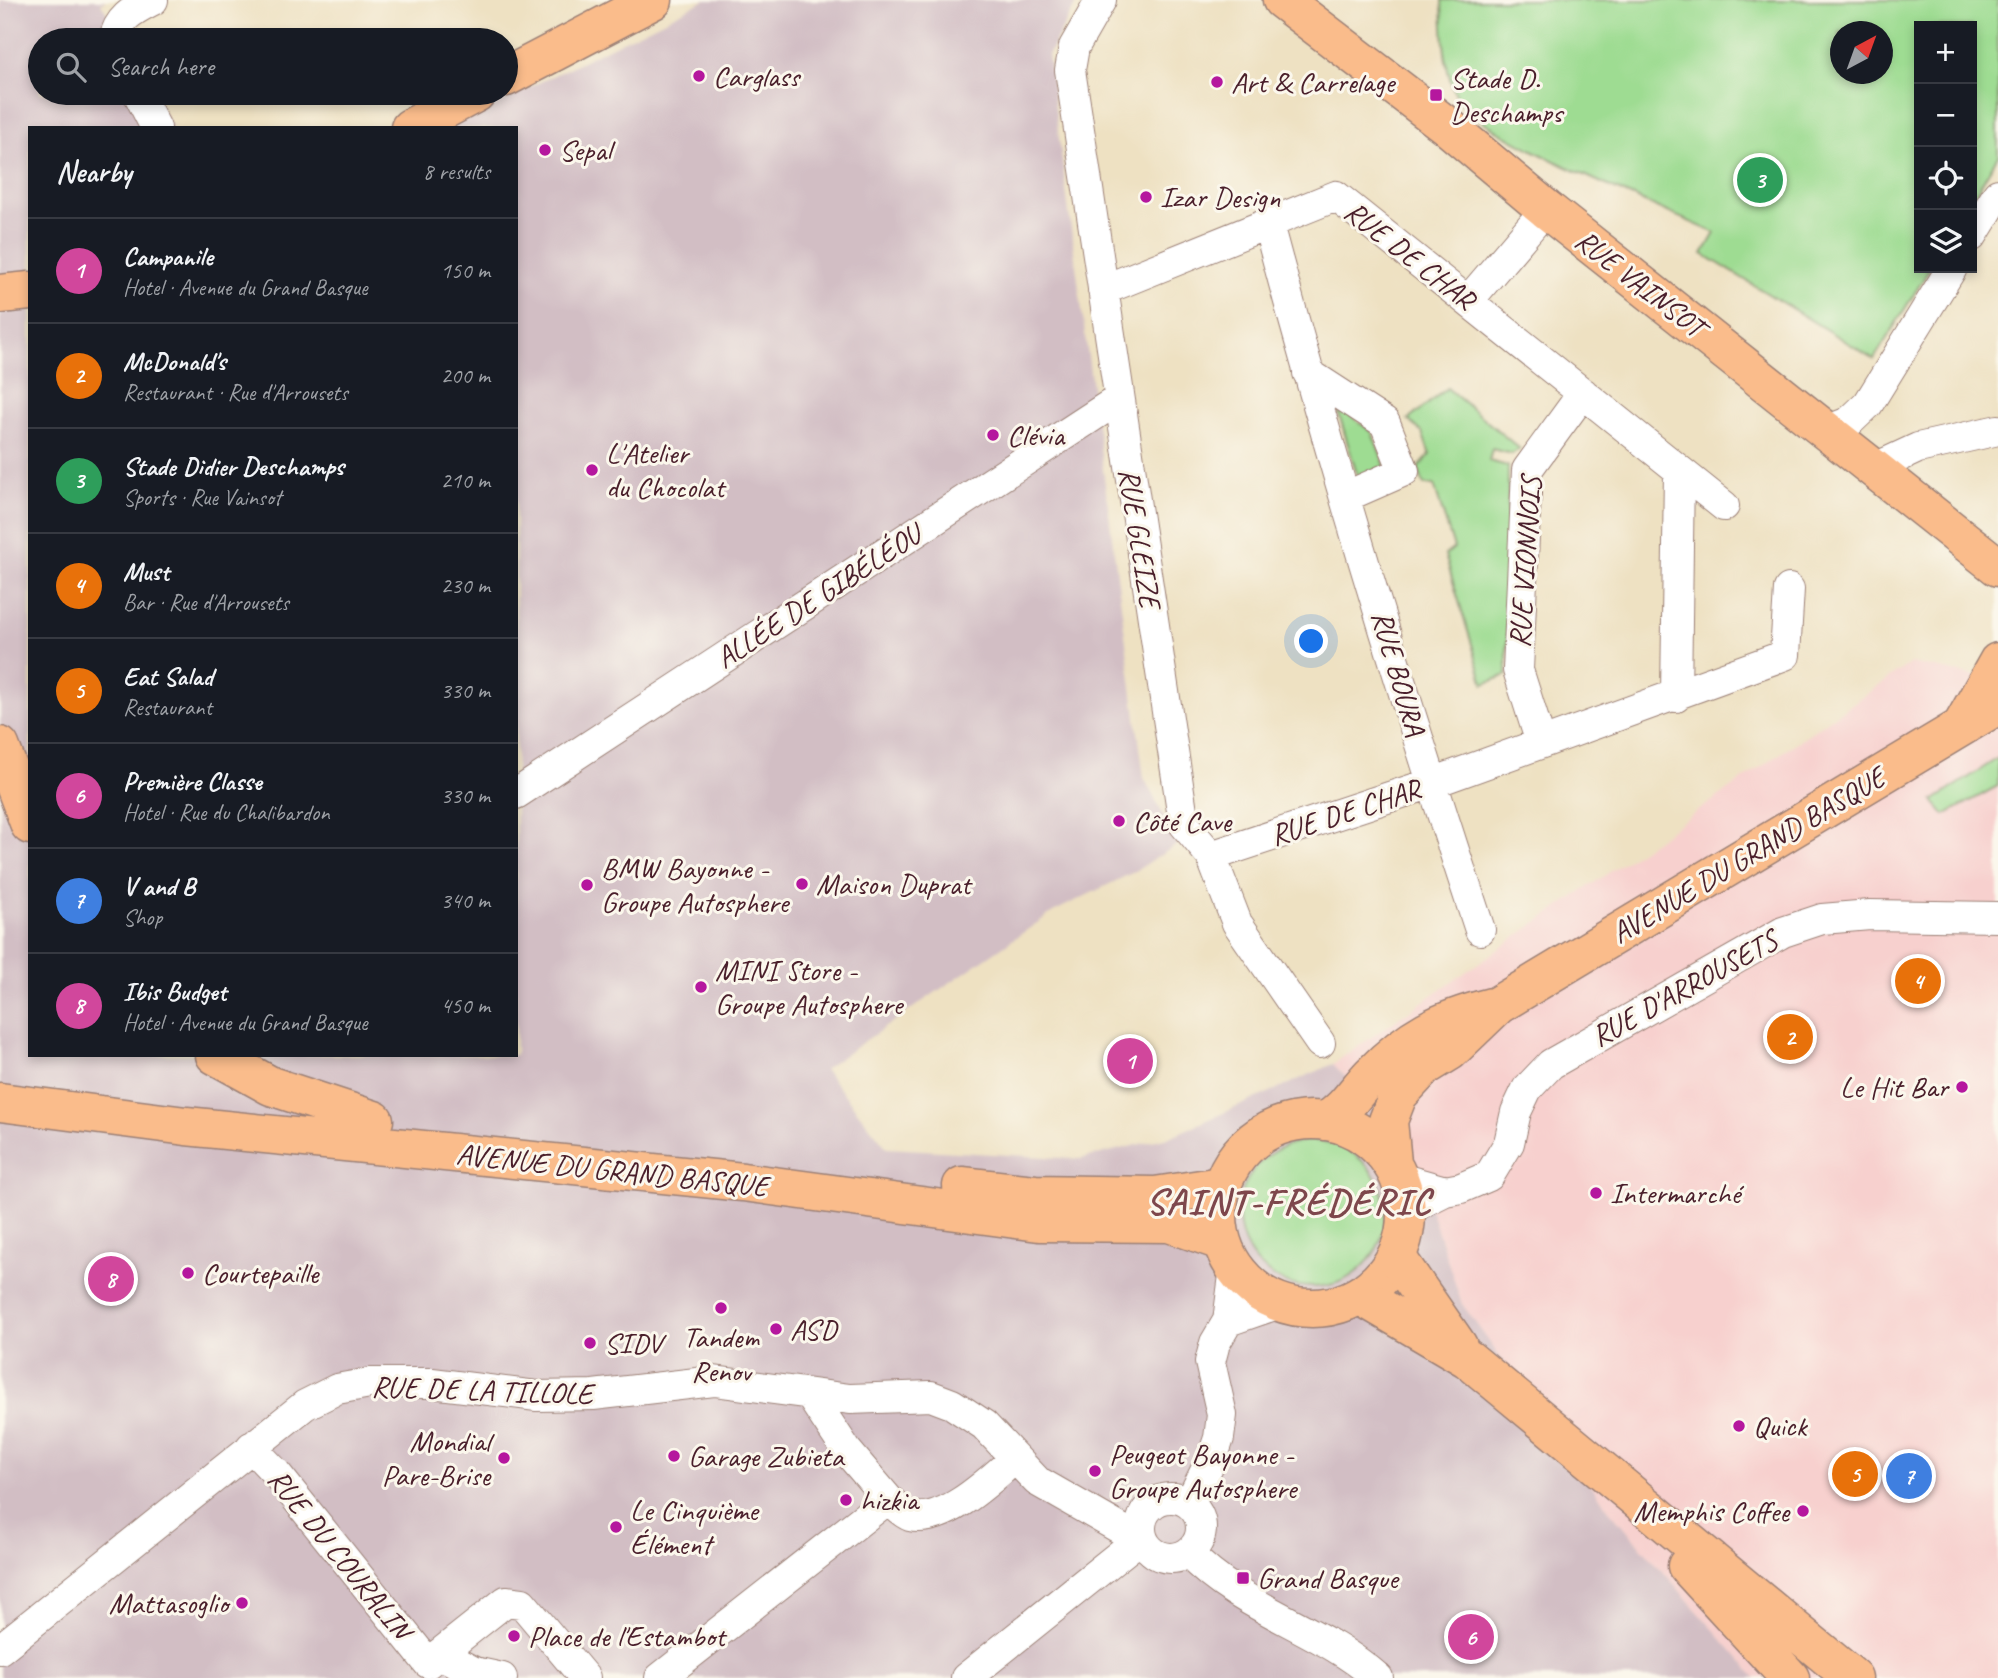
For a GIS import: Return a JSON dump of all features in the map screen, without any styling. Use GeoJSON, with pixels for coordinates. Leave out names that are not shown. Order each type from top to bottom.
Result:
{"type":"FeatureCollection","features":[{"type":"Feature","properties":{"kind":"main road"},"geometry":{"type":"LineString","coordinates":[[518,71],[653,0]]}},
{"type":"Feature","properties":{"kind":"main road","name":"RUE VAINSOT"},"geometry":{"type":"LineString","coordinates":[[1282,0],[1447,126],[1997,568]]}},
{"type":"Feature","properties":{"kind":"main road"},"geometry":{"type":"LineString","coordinates":[[414,126],[453,105]]}},
{"type":"Feature","properties":{"kind":"main road"},"geometry":{"type":"LineString","coordinates":[[0,293],[28,291]]}},
{"type":"Feature","properties":{"kind":"main road"},"geometry":{"type":"LineString","coordinates":[[1962,726],[1998,662]]}},
{"type":"Feature","properties":{"kind":"main road","name":"AVENUE DU GRAND BASQUE"},"geometry":{"type":"LineString","coordinates":[[1400,1184],[1388,1121],[1398,1095],[1424,1067],[1450,1051],[1498,1005],[1998,705]]}},
{"type":"Feature","properties":{"kind":"main road"},"geometry":{"type":"LineString","coordinates":[[0,746],[28,820]]}},
{"type":"Feature","properties":{"kind":"main road","name":"AVENUE DU GRAND BASQUE"},"geometry":{"type":"LineString","coordinates":[[1326,1121],[1346,1108],[1362,1085],[1408,1043],[1447,1018],[1498,1005]]}},
{"type":"Feature","properties":{"kind":"main road"},"geometry":{"type":"LineString","coordinates":[[219,1057],[271,1086],[374,1120]]}},
{"type":"Feature","properties":{"kind":"main road","name":"AVENUE DU GRAND BASQUE"},"geometry":{"type":"LineString","coordinates":[[0,1083],[148,1102],[374,1120],[1035,1194],[1155,1196],[1222,1186]]}},
{"type":"Feature","properties":{"kind":"main road","name":"AVENUE DU GRAND BASQUE"},"geometry":{"type":"LineString","coordinates":[[0,1102],[186,1126],[743,1182],[1039,1222],[1169,1223],[1228,1255]]}},
{"type":"Feature","properties":{"kind":"main road"},"geometry":{"type":"LineString","coordinates":[[1313,1119],[1347,1126],[1371,1139],[1400,1184],[1405,1235],[1397,1258],[1382,1279],[1362,1296],[1336,1306],[1308,1309],[1280,1303],[1256,1290],[1228,1255],[1218,1223],[1222,1186],[1235,1159],[1256,1137],[1283,1124],[1313,1119]]}},
{"type":"Feature","properties":{"kind":"main road"},"geometry":{"type":"LineString","coordinates":[[1397,1258],[1468,1359]]}},
{"type":"Feature","properties":{"kind":"main road"},"geometry":{"type":"LineString","coordinates":[[1362,1296],[1468,1359],[1597,1469],[1853,1678]]}},
{"type":"Feature","properties":{"kind":"main road"},"geometry":{"type":"LineString","coordinates":[[1597,1469],[1790,1678]]}},
{"type":"Feature","properties":{"kind":"main road"},"geometry":{"type":"LineString","coordinates":[[1793,1627],[1875,1678]]}},
{"type":"Feature","properties":{"kind":"street"},"geometry":{"type":"LineString","coordinates":[[117,28],[127,13],[153,0]]}},
{"type":"Feature","properties":{"kind":"street","name":"RUE GLEIZE"},"geometry":{"type":"LineString","coordinates":[[1101,0],[1074,47],[1070,70],[1184,824],[1212,856],[1237,923],[1320,1043]]}},
{"type":"Feature","properties":{"kind":"street"},"geometry":{"type":"LineString","coordinates":[[144,105],[155,126]]}},
{"type":"Feature","properties":{"kind":"street"},"geometry":{"type":"LineString","coordinates":[[1977,228],[1998,194]]}},
{"type":"Feature","properties":{"kind":"street","name":"RUE DE CHAR"},"geometry":{"type":"LineString","coordinates":[[1104,290],[1336,196],[1724,506]]}},
{"type":"Feature","properties":{"kind":"street"},"geometry":{"type":"LineString","coordinates":[[1468,302],[1546,208]]}},
{"type":"Feature","properties":{"kind":"street","name":"RUE BOURA"},"geometry":{"type":"LineString","coordinates":[[1268,224],[1308,373],[1432,783],[1480,930]]}},
{"type":"Feature","properties":{"kind":"street"},"geometry":{"type":"LineString","coordinates":[[1826,431],[1849,422],[1868,404],[1949,273]]}},
{"type":"Feature","properties":{"kind":"street"},"geometry":{"type":"LineString","coordinates":[[1308,373],[1385,423],[1404,471],[1347,496]]}},
{"type":"Feature","properties":{"kind":"street","name":"RUE VIONNOIS"},"geometry":{"type":"LineString","coordinates":[[1541,743],[1518,670],[1527,470],[1583,393]]}},
{"type":"Feature","properties":{"kind":"street","name":"ALLÉE DE GIBÉLÉOU"},"geometry":{"type":"LineString","coordinates":[[518,793],[1119,399]]}},
{"type":"Feature","properties":{"kind":"street"},"geometry":{"type":"LineString","coordinates":[[1875,468],[1918,448],[1998,430]]}},
{"type":"Feature","properties":{"kind":"street"},"geometry":{"type":"LineString","coordinates":[[1676,697],[1679,470]]}},
{"type":"Feature","properties":{"kind":"street","name":"RUE DE CHAR"},"geometry":{"type":"LineString","coordinates":[[1212,856],[1432,783],[1676,697],[1785,655],[1789,589]]}},
{"type":"Feature","properties":{"kind":"street","name":"RUE D'ARROUSETS"},"geometry":{"type":"LineString","coordinates":[[1400,1184],[1445,1191],[1461,1188],[1489,1176],[1509,1143],[1516,1112],[1527,1088],[1550,1064],[1783,932],[1822,919],[1870,915],[1998,917]]}},
{"type":"Feature","properties":{"kind":"street"},"geometry":{"type":"LineString","coordinates":[[1189,1504],[1219,1438],[1222,1415],[1210,1362],[1215,1343],[1228,1321],[1228,1255]]}},
{"type":"Feature","properties":{"kind":"street"},"geometry":{"type":"LineString","coordinates":[[1228,1321],[1280,1303]]}},
{"type":"Feature","properties":{"kind":"street","name":"RUE DE LA TILLOLE"},"geometry":{"type":"LineString","coordinates":[[0,1649],[305,1405],[337,1389],[370,1383],[432,1383],[537,1396],[593,1395],[714,1381],[850,1399],[931,1396],[953,1404],[984,1425],[1037,1481],[1094,1516],[1143,1527]]}},
{"type":"Feature","properties":{"kind":"street"},"geometry":{"type":"LineString","coordinates":[[810,1395],[847,1451],[888,1499],[908,1516],[936,1517],[987,1483],[1014,1459]]}},
{"type":"Feature","properties":{"kind":"street","name":"RUE DU COURALIN"},"geometry":{"type":"LineString","coordinates":[[251,1447],[433,1665],[461,1678]]}},
{"type":"Feature","properties":{"kind":"street"},"geometry":{"type":"LineString","coordinates":[[660,1678],[888,1499]]}},
{"type":"Feature","properties":{"kind":"street"},"geometry":{"type":"LineString","coordinates":[[966,1678],[1143,1527],[1161,1499],[1180,1500],[1189,1504],[1195,1511],[1201,1529],[1199,1538],[1188,1553],[1178,1558],[1156,1554],[1143,1527]]}},
{"type":"Feature","properties":{"kind":"street"},"geometry":{"type":"LineString","coordinates":[[1188,1553],[1215,1580],[1324,1640],[1378,1678]]}},
{"type":"Feature","properties":{"kind":"street"},"geometry":{"type":"LineString","coordinates":[[433,1665],[506,1601],[522,1602],[585,1678]]}},
{"type":"Feature","properties":{"kind":"street"},"geometry":{"type":"LineString","coordinates":[[433,1665],[502,1678]]}},
{"type":"Feature","properties":{"kind":"shaded area"},"geometry":{"type":"Polygon","coordinates":[[[0,0],[106,0],[101,3],[115,28],[28,28],[28,105],[159,105],[172,126],[28,126],[28,1057],[518,1057],[518,126],[452,126],[494,105],[518,105],[518,93],[705,0],[1078,0],[1048,55],[1144,778],[1178,844],[1134,872],[1053,912],[824,1069],[887,1148],[1081,1159],[1172,1136],[1333,1064],[1407,1140],[1462,1304],[1609,1510],[1756,1678],[0,1678],[0,0]]]}},
{"type":"Feature","properties":{"kind":"shaded area"},"geometry":{"type":"Polygon","coordinates":[[[1911,663],[1998,681],[1998,1678],[1756,1678],[1609,1510],[1462,1304],[1407,1140],[1333,1064],[1911,663]]]}},
{"type":"Feature","properties":{"kind":"green space"},"geometry":{"type":"Polygon","coordinates":[[[1442,0],[1998,0],[1998,156],[1977,191],[1977,21],[1914,21],[1914,273],[1927,273],[1874,359],[1703,254],[1715,233],[1577,172],[1502,133],[1475,115],[1459,100],[1450,78],[1445,52],[1442,0]]]}},
{"type":"Feature","properties":{"kind":"green space"},"geometry":{"type":"Polygon","coordinates":[[[1447,388],[1520,449],[1511,454],[1492,449],[1489,461],[1508,466],[1507,675],[1484,684],[1445,555],[1454,548],[1434,485],[1424,485],[1418,468],[1430,455],[1422,432],[1408,420],[1447,388]]]}},
{"type":"Feature","properties":{"kind":"green space"},"geometry":{"type":"Polygon","coordinates":[[[1343,410],[1372,432],[1385,466],[1358,478],[1339,414],[1343,410]]]}},
{"type":"Feature","properties":{"kind":"green space"},"geometry":{"type":"Polygon","coordinates":[[[1998,758],[1998,786],[1945,815],[1933,801],[1998,758]]]}},
{"type":"Feature","properties":{"kind":"green space"},"geometry":{"type":"Polygon","coordinates":[[[1312,1141],[1340,1147],[1363,1163],[1379,1186],[1385,1214],[1379,1242],[1363,1265],[1340,1281],[1312,1287],[1284,1281],[1261,1265],[1245,1242],[1239,1214],[1245,1186],[1261,1163],[1284,1147],[1312,1141]]]}},
{"type":"Feature","properties":{"kind":"place","name":"Carglass"},"geometry":{"type":"Point","coordinates":[699,76]}},
{"type":"Feature","properties":{"kind":"place","name":"Art & Carrelage"},"geometry":{"type":"Point","coordinates":[1217,82]}},
{"type":"Feature","properties":{"kind":"place","name":"Stade D. Deschamps"},"geometry":{"type":"Point","coordinates":[1436,95]}},
{"type":"Feature","properties":{"kind":"place","name":"Sepal"},"geometry":{"type":"Point","coordinates":[545,150]}},
{"type":"Feature","properties":{"kind":"place","name":"Stade Didier Deschamps"},"geometry":{"type":"Point","coordinates":[1760,180]}},
{"type":"Feature","properties":{"kind":"place","name":"Izar Design"},"geometry":{"type":"Point","coordinates":[1146,197]}},
{"type":"Feature","properties":{"kind":"place","name":"Clévia"},"geometry":{"type":"Point","coordinates":[993,435]}},
{"type":"Feature","properties":{"kind":"place","name":"L'Atelier du Chocolat"},"geometry":{"type":"Point","coordinates":[592,470]}},
{"type":"Feature","properties":{"kind":"place","name":"Côté Cave"},"geometry":{"type":"Point","coordinates":[1119,821]}},
{"type":"Feature","properties":{"kind":"place","name":"Maison Duprat"},"geometry":{"type":"Point","coordinates":[802,884]}},
{"type":"Feature","properties":{"kind":"place","name":"BMW Bayonne - Groupe Autosphere"},"geometry":{"type":"Point","coordinates":[587,885]}},
{"type":"Feature","properties":{"kind":"place","name":"Must"},"geometry":{"type":"Point","coordinates":[1918,981]}},
{"type":"Feature","properties":{"kind":"place","name":"MINI Store - Groupe Autosphere"},"geometry":{"type":"Point","coordinates":[701,987]}},
{"type":"Feature","properties":{"kind":"place","name":"McDonald's"},"geometry":{"type":"Point","coordinates":[1790,1037]}},
{"type":"Feature","properties":{"kind":"place","name":"Campanile"},"geometry":{"type":"Point","coordinates":[1130,1061]}},
{"type":"Feature","properties":{"kind":"place","name":"Le Hit Bar"},"geometry":{"type":"Point","coordinates":[1962,1087]}},
{"type":"Feature","properties":{"kind":"place","name":"Intermarché"},"geometry":{"type":"Point","coordinates":[1596,1193]}},
{"type":"Feature","properties":{"kind":"place","name":"Courtepaille"},"geometry":{"type":"Point","coordinates":[188,1273]}},
{"type":"Feature","properties":{"kind":"place","name":"Ibis Budget"},"geometry":{"type":"Point","coordinates":[111,1279]}},
{"type":"Feature","properties":{"kind":"place","name":"Tandem Renov"},"geometry":{"type":"Point","coordinates":[721,1308]}},
{"type":"Feature","properties":{"kind":"place","name":"ASD"},"geometry":{"type":"Point","coordinates":[776,1329]}},
{"type":"Feature","properties":{"kind":"place","name":"SIDV"},"geometry":{"type":"Point","coordinates":[590,1343]}},
{"type":"Feature","properties":{"kind":"place","name":"Quick"},"geometry":{"type":"Point","coordinates":[1739,1426]}},
{"type":"Feature","properties":{"kind":"place","name":"Garage Zubieta"},"geometry":{"type":"Point","coordinates":[674,1456]}},
{"type":"Feature","properties":{"kind":"place","name":"Mondial Pare-Brise"},"geometry":{"type":"Point","coordinates":[504,1458]}},
{"type":"Feature","properties":{"kind":"place","name":"Peugeot Bayonne - Groupe Autosphere"},"geometry":{"type":"Point","coordinates":[1095,1471]}},
{"type":"Feature","properties":{"kind":"place","name":"Eat Salad"},"geometry":{"type":"Point","coordinates":[1855,1474]}},
{"type":"Feature","properties":{"kind":"place","name":"V and B"},"geometry":{"type":"Point","coordinates":[1909,1476]}},
{"type":"Feature","properties":{"kind":"place","name":"hizkia"},"geometry":{"type":"Point","coordinates":[846,1500]}},
{"type":"Feature","properties":{"kind":"place","name":"Memphis Coffee"},"geometry":{"type":"Point","coordinates":[1803,1511]}},
{"type":"Feature","properties":{"kind":"place","name":"Le Cinquième Élément"},"geometry":{"type":"Point","coordinates":[616,1527]}},
{"type":"Feature","properties":{"kind":"place","name":"Grand Basque"},"geometry":{"type":"Point","coordinates":[1243,1578]}},
{"type":"Feature","properties":{"kind":"place","name":"Mattasoglio"},"geometry":{"type":"Point","coordinates":[242,1603]}},
{"type":"Feature","properties":{"kind":"place","name":"Place de l'Estambot"},"geometry":{"type":"Point","coordinates":[514,1636]}},
{"type":"Feature","properties":{"kind":"place","name":"Première Classe"},"geometry":{"type":"Point","coordinates":[1471,1637]}},
{"type":"Feature","properties":{"kind":"district","name":"SAINT-FRÉDÉRIC"},"geometry":{"type":"Point","coordinates":[1289,1201]}}]}
